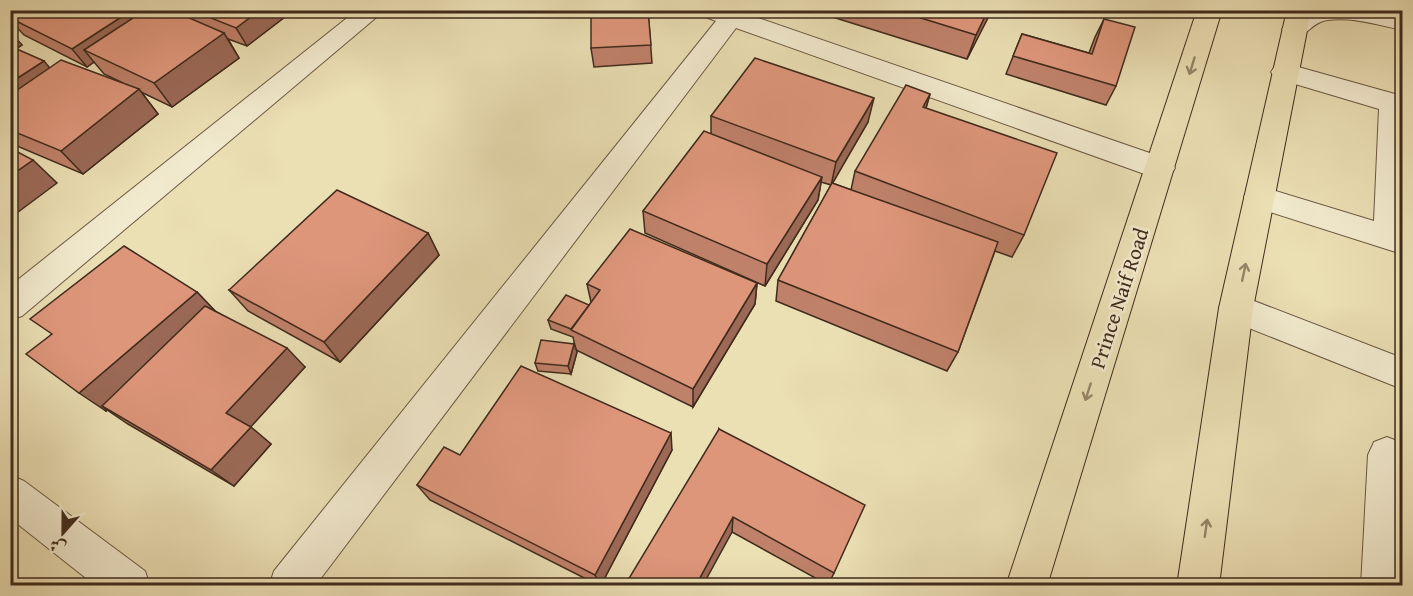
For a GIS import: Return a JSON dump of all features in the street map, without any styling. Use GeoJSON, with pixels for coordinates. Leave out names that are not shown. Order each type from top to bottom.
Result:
{"type":"FeatureCollection","features":[{"type":"Feature","properties":{"kind":"main road","name":"Prince Naif Road"},"geometry":{"type":"LineString","coordinates":[[1026,585],[1210,10]]}},
{"type":"Feature","properties":{"kind":"main road"},"geometry":{"type":"LineString","coordinates":[[1198,585],[1236,308],[1284,72],[1297,20]]}},
{"type":"Feature","properties":{"kind":"street"},"geometry":{"type":"LineString","coordinates":[[10,306],[373,10]]}},
{"type":"Feature","properties":{"kind":"street"},"geometry":{"type":"LineString","coordinates":[[1388,10],[1402,21]]}},
{"type":"Feature","properties":{"kind":"street"},"geometry":{"type":"LineString","coordinates":[[1297,20],[1330,12],[1353,12],[1402,21]]}},
{"type":"Feature","properties":{"kind":"street"},"geometry":{"type":"LineString","coordinates":[[289,585],[721,14],[1160,168]]}},
{"type":"Feature","properties":{"kind":"street"},"geometry":{"type":"LineString","coordinates":[[1259,197],[1396,240],[1398,104],[1284,72]]}},
{"type":"Feature","properties":{"kind":"street"},"geometry":{"type":"LineString","coordinates":[[1236,308],[1402,374]]}},
{"type":"Feature","properties":{"kind":"street"},"geometry":{"type":"LineString","coordinates":[[1382,585],[1388,455],[1402,461]]}},
{"type":"Feature","properties":{"kind":"street"},"geometry":{"type":"LineString","coordinates":[[10,494],[130,585]]}},
{"type":"Feature","properties":{"kind":"building"},"geometry":{"type":"Polygon","coordinates":[[[17,10],[132,10],[72,49],[10,18],[10,14],[17,10]]]}},
{"type":"Feature","properties":{"kind":"building"},"geometry":{"type":"Polygon","coordinates":[[[137,10],[171,10],[224,33],[154,83],[84,50],[133,18],[129,16],[137,10]]]}},
{"type":"Feature","properties":{"kind":"building"},"geometry":{"type":"Polygon","coordinates":[[[191,10],[260,10],[236,28],[191,10]]]}},
{"type":"Feature","properties":{"kind":"building"},"geometry":{"type":"Polygon","coordinates":[[[591,10],[648,10],[651,45],[591,48],[591,10]]]}},
{"type":"Feature","properties":{"kind":"building"},"geometry":{"type":"Polygon","coordinates":[[[895,10],[988,10],[976,35],[895,10]]]}},
{"type":"Feature","properties":{"kind":"building"},"geometry":{"type":"Polygon","coordinates":[[[1104,19],[1135,27],[1116,86],[1013,56],[1022,34],[1092,54],[1104,19]]]}},
{"type":"Feature","properties":{"kind":"building"},"geometry":{"type":"Polygon","coordinates":[[[10,46],[44,61],[10,83],[10,46]]]}},
{"type":"Feature","properties":{"kind":"building"},"geometry":{"type":"Polygon","coordinates":[[[755,58],[874,98],[836,162],[711,116],[755,58]]]}},
{"type":"Feature","properties":{"kind":"building"},"geometry":{"type":"Polygon","coordinates":[[[61,60],[139,89],[61,151],[10,130],[10,95],[61,60]]]}},
{"type":"Feature","properties":{"kind":"building"},"geometry":{"type":"Polygon","coordinates":[[[906,85],[930,94],[923,107],[1057,153],[1024,235],[855,171],[906,85]]]}},
{"type":"Feature","properties":{"kind":"building"},"geometry":{"type":"Polygon","coordinates":[[[704,131],[822,177],[767,264],[643,211],[704,131]]]}},
{"type":"Feature","properties":{"kind":"building"},"geometry":{"type":"Polygon","coordinates":[[[10,148],[33,160],[10,176],[10,148]]]}},
{"type":"Feature","properties":{"kind":"building"},"geometry":{"type":"Polygon","coordinates":[[[832,183],[998,242],[958,352],[778,280],[832,183]]]}},
{"type":"Feature","properties":{"kind":"building"},"geometry":{"type":"Polygon","coordinates":[[[337,190],[428,233],[324,342],[229,290],[337,190]]]}},
{"type":"Feature","properties":{"kind":"building"},"geometry":{"type":"Polygon","coordinates":[[[630,229],[757,283],[693,389],[571,330],[600,290],[587,284],[630,229]]]}},
{"type":"Feature","properties":{"kind":"building"},"geometry":{"type":"Polygon","coordinates":[[[124,246],[197,292],[79,393],[26,354],[52,334],[30,319],[124,246]]]}},
{"type":"Feature","properties":{"kind":"building"},"geometry":{"type":"Polygon","coordinates":[[[566,295],[589,305],[571,329],[548,320],[566,295]]]}},
{"type":"Feature","properties":{"kind":"building"},"geometry":{"type":"Polygon","coordinates":[[[205,306],[287,348],[226,413],[251,427],[211,470],[102,406],[205,306]]]}},
{"type":"Feature","properties":{"kind":"building"},"geometry":{"type":"Polygon","coordinates":[[[541,340],[574,344],[568,366],[535,363],[541,340]]]}},
{"type":"Feature","properties":{"kind":"building"},"geometry":{"type":"Polygon","coordinates":[[[521,366],[671,433],[595,575],[417,485],[444,447],[460,455],[521,366]]]}},
{"type":"Feature","properties":{"kind":"building"},"geometry":{"type":"Polygon","coordinates":[[[719,429],[865,505],[834,573],[733,517],[696,585],[625,585],[719,429]]]}}]}
